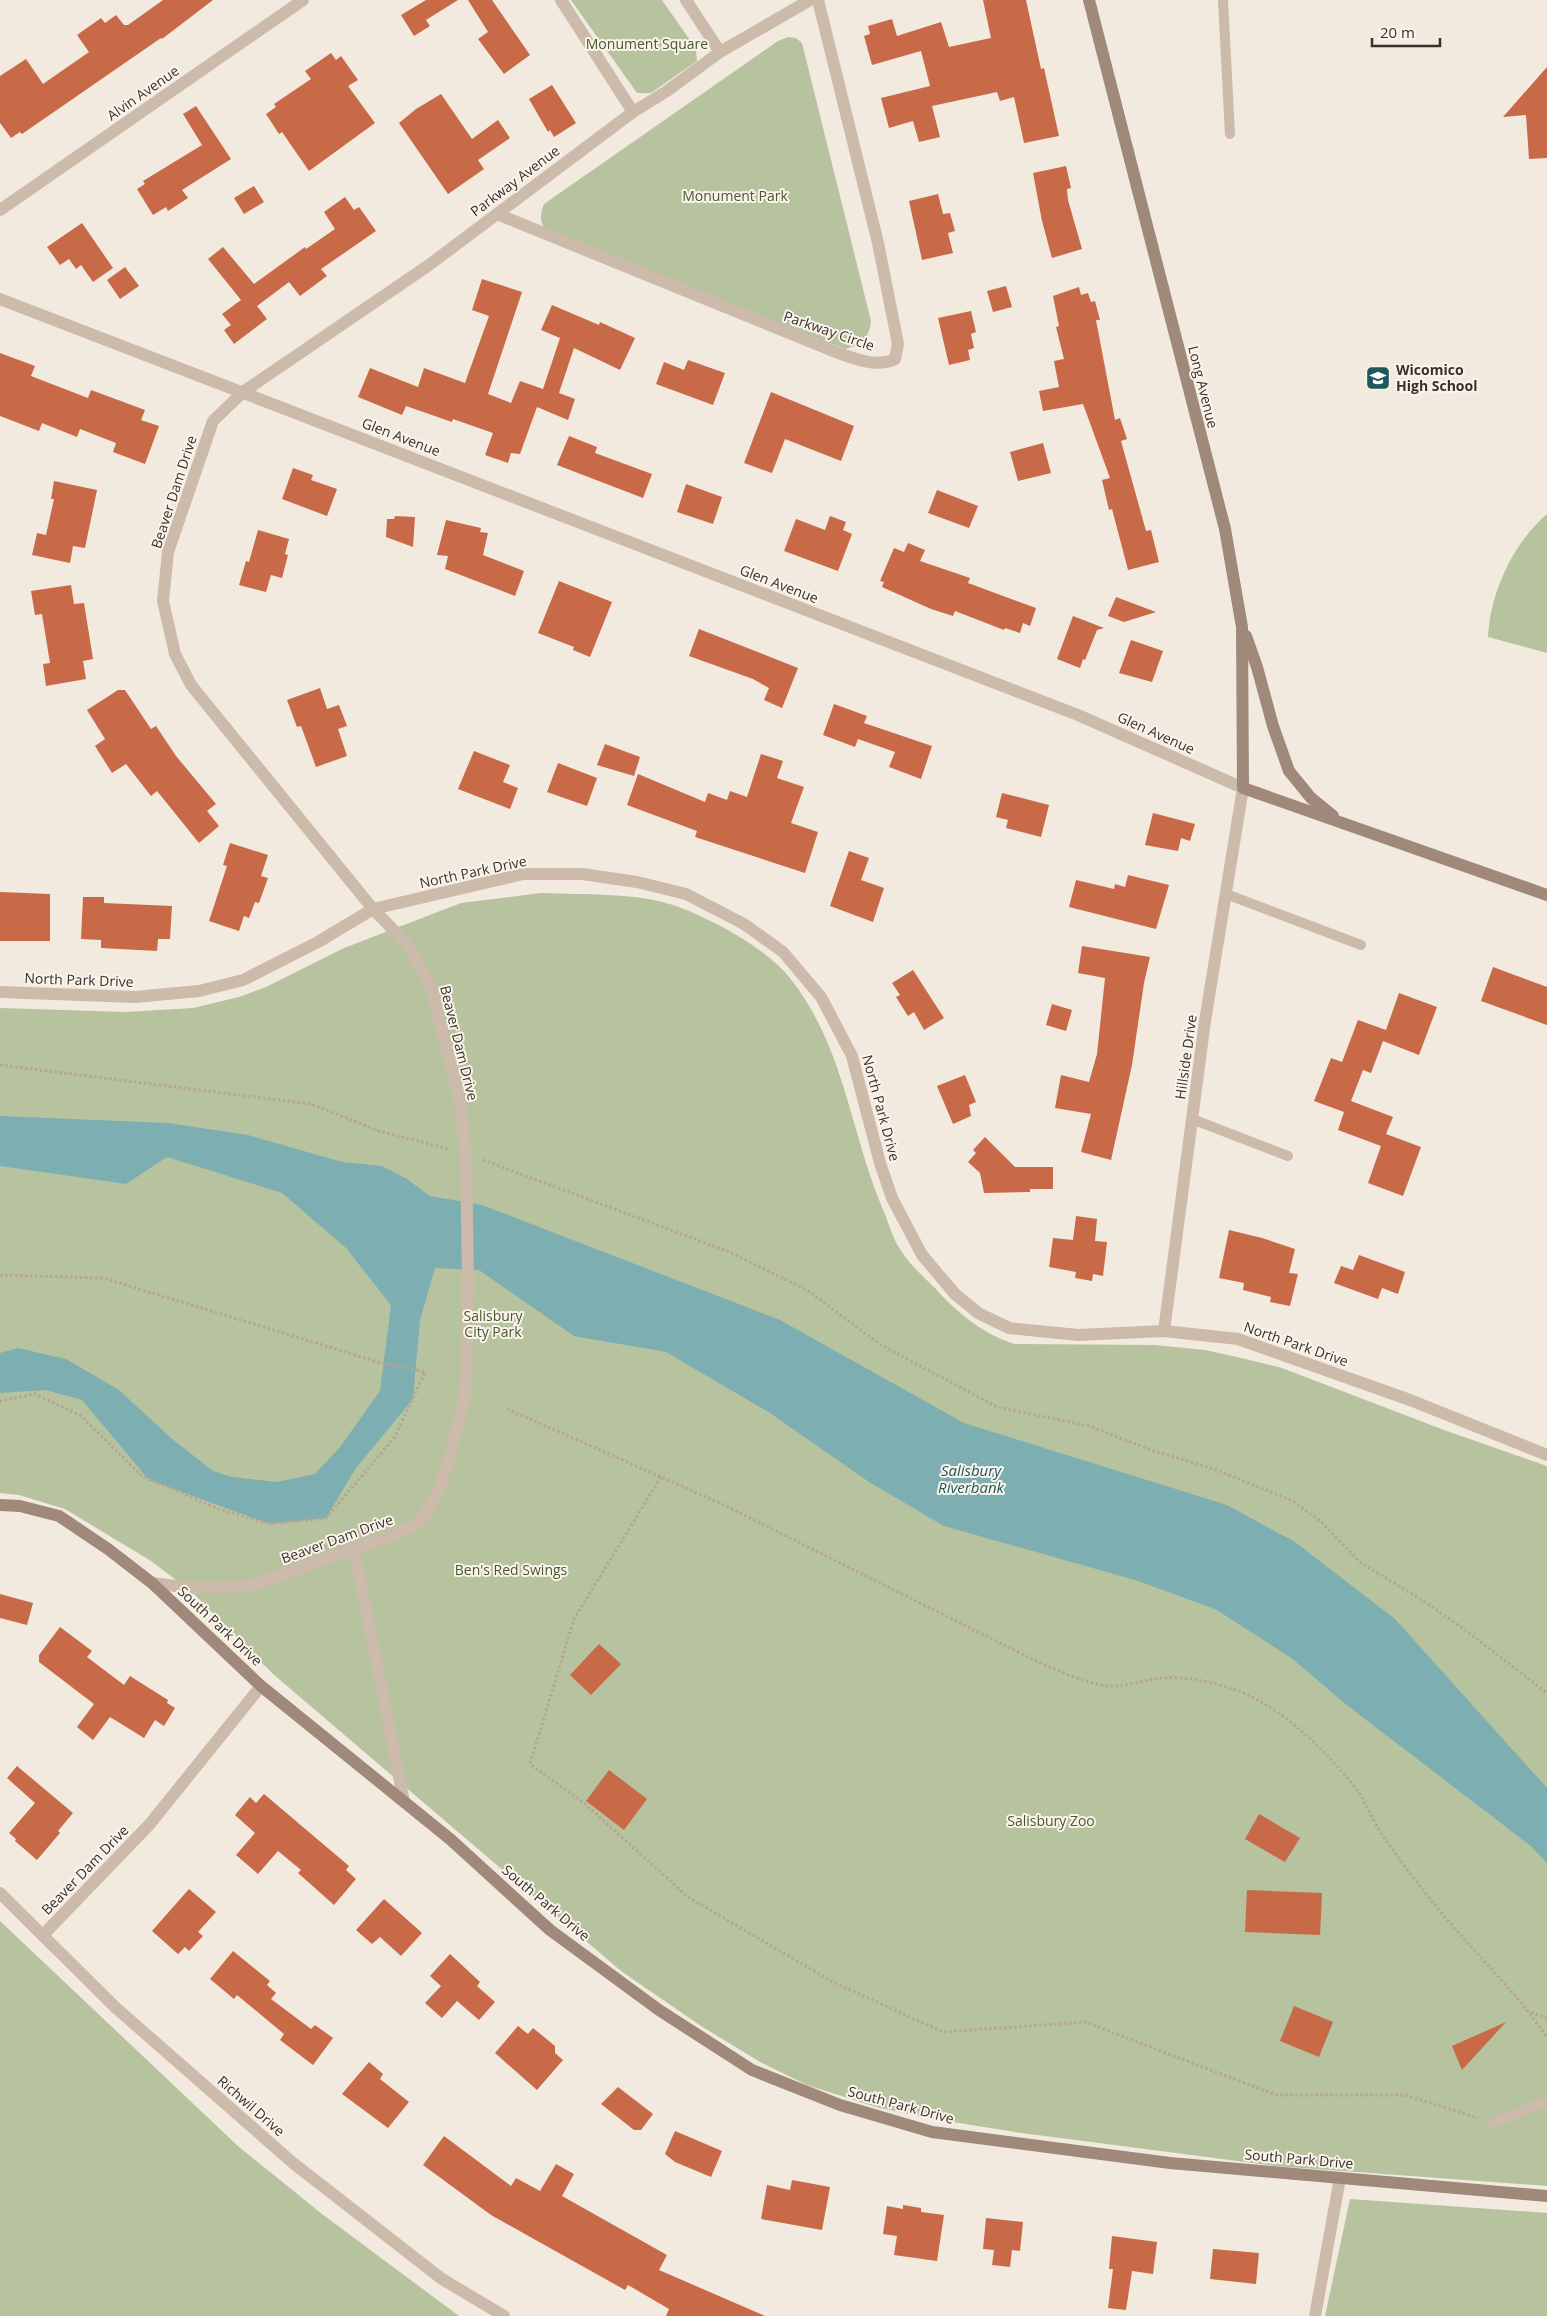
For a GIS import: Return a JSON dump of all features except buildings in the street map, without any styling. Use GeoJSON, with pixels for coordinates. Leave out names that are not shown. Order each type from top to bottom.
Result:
{"type":"FeatureCollection","features":[{"type":"Feature","properties":{"kind":"street","name":"Alvin Avenue"},"geometry":{"type":"LineString","coordinates":[[0,210],[303,0]]}},
{"type":"Feature","properties":{"kind":"street"},"geometry":{"type":"LineString","coordinates":[[561,0],[632,112]]}},
{"type":"Feature","properties":{"kind":"street"},"geometry":{"type":"LineString","coordinates":[[686,0],[720,52]]}},
{"type":"Feature","properties":{"kind":"street","name":"Parkway Avenue"},"geometry":{"type":"LineString","coordinates":[[243,392],[429,265],[632,112],[667,92],[720,52],[810,0]]}},
{"type":"Feature","properties":{"kind":"street","name":"Parkway Circle"},"geometry":{"type":"LineString","coordinates":[[497,214],[838,353],[869,363],[886,363],[895,358],[898,344],[878,243],[818,0]]}},
{"type":"Feature","properties":{"kind":"street","name":"Long Avenue"},"geometry":{"type":"LineString","coordinates":[[1090,0],[1225,529],[1242,627],[1243,788]]}},
{"type":"Feature","properties":{"kind":"street","name":"Glen Avenue"},"geometry":{"type":"LineString","coordinates":[[0,299],[1078,715],[1243,788],[1547,895]]}},
{"type":"Feature","properties":{"kind":"street","name":"Beaver Dam Drive"},"geometry":{"type":"LineString","coordinates":[[152,1583],[192,1588],[252,1586],[406,1530],[423,1518],[439,1489],[450,1460],[466,1390],[468,1282],[466,1154],[459,1097],[431,988],[408,945],[373,909],[191,685],[175,654],[163,601],[168,552],[213,421],[243,392]]}},
{"type":"Feature","properties":{"kind":"street"},"geometry":{"type":"LineString","coordinates":[[1242,627],[1257,667],[1273,726],[1289,771],[1311,798],[1340,822]]}},
{"type":"Feature","properties":{"kind":"street","name":"Hillside Drive"},"geometry":{"type":"LineString","coordinates":[[1164,1331],[1192,1119],[1243,788]]}},
{"type":"Feature","properties":{"kind":"street","name":"North Park Drive"},"geometry":{"type":"LineString","coordinates":[[0,992],[135,997],[198,991],[243,980],[318,942],[373,909],[522,874],[582,874],[637,882],[686,894],[744,924],[783,952],[820,997],[852,1056],[880,1163],[892,1198],[922,1255],[955,1294],[978,1313],[1010,1328],[1078,1335],[1164,1331],[1238,1339],[1410,1400],[1547,1455]]}},
{"type":"Feature","properties":{"kind":"street","name":"South Park Drive"},"geometry":{"type":"LineString","coordinates":[[0,1505],[20,1506],[59,1516],[108,1548],[152,1583],[261,1686],[450,1839],[550,1930],[666,2015],[752,2070],[840,2105],[932,2132],[1170,2163],[1547,2196]]}},
{"type":"Feature","properties":{"kind":"street"},"geometry":{"type":"LineString","coordinates":[[354,1548],[404,1802]]}},
{"type":"Feature","properties":{"kind":"street","name":"Beaver Dam Drive"},"geometry":{"type":"LineString","coordinates":[[43,1935],[148,1825],[261,1686]]}},
{"type":"Feature","properties":{"kind":"street","name":"Richwil Drive"},"geometry":{"type":"LineString","coordinates":[[0,1892],[115,2007],[293,2163],[442,2279],[504,2316]]}},
{"type":"Feature","properties":{"kind":"street"},"geometry":{"type":"LineString","coordinates":[[1315,2316],[1340,2178]]}},
{"type":"Feature","properties":{"kind":"lane"},"geometry":{"type":"LineString","coordinates":[[1223,0],[1230,134]]}},
{"type":"Feature","properties":{"kind":"lane"},"geometry":{"type":"LineString","coordinates":[[1226,894],[1361,945]]}},
{"type":"Feature","properties":{"kind":"lane"},"geometry":{"type":"LineString","coordinates":[[1192,1119],[1288,1156]]}},
{"type":"Feature","properties":{"kind":"lane"},"geometry":{"type":"LineString","coordinates":[[1492,2123],[1547,2101]]}},
{"type":"Feature","properties":{"kind":"path"},"geometry":{"type":"LineString","coordinates":[[0,1065],[310,1104],[379,1131],[466,1154],[727,1251],[807,1290],[881,1345],[997,1407],[1089,1426],[1154,1451],[1214,1469],[1293,1501],[1320,1521],[1361,1563],[1433,1607],[1510,1662],[1547,1693]]}},
{"type":"Feature","properties":{"kind":"path"},"geometry":{"type":"LineString","coordinates":[[0,1275],[103,1278],[378,1362],[426,1372],[394,1438],[326,1518],[270,1524],[219,1509],[142,1476],[81,1416],[35,1394],[0,1401]]}},
{"type":"Feature","properties":{"kind":"path"},"geometry":{"type":"LineString","coordinates":[[507,1409],[720,1503],[1032,1659],[1074,1677],[1113,1686],[1164,1678],[1198,1680],[1231,1688],[1259,1700],[1289,1721],[1355,1788],[1382,1834],[1415,1880],[1470,1948],[1530,2011],[1547,2038]]}},
{"type":"Feature","properties":{"kind":"path"},"geometry":{"type":"LineString","coordinates":[[661,1477],[574,1619],[530,1764],[584,1803],[688,1896],[833,1982],[943,2032],[1085,2022],[1276,2095],[1405,2095],[1492,2123]]}},
{"type":"Feature","properties":{"kind":"path"},"geometry":{"type":"LineString","coordinates":[[1530,2011],[1547,2018]]}},
{"type":"Feature","properties":{"kind":"green space","name":"Monument Square"},"geometry":{"type":"Polygon","coordinates":[[[571,0],[662,0],[696,49],[697,61],[651,93],[637,93],[571,0]]]}},
{"type":"Feature","properties":{"kind":"green space","name":"Monument Park"},"geometry":{"type":"Polygon","coordinates":[[[788,37],[796,38],[802,43],[871,321],[864,340],[845,349],[550,236],[541,221],[544,204],[778,41],[788,37]]]}},
{"type":"Feature","properties":{"kind":"green space"},"geometry":{"type":"Polygon","coordinates":[[[1547,514],[1547,653],[1488,637],[1493,603],[1506,570],[1524,539],[1547,514]]]}},
{"type":"Feature","properties":{"kind":"green space","name":"Salisbury City Park"},"geometry":{"type":"Polygon","coordinates":[[[541,893],[593,894],[663,902],[679,907],[739,936],[768,956],[780,967],[809,1005],[824,1034],[845,1093],[873,1184],[891,1232],[903,1254],[952,1306],[991,1334],[1014,1344],[1155,1345],[1205,1350],[1237,1357],[1282,1368],[1444,1430],[1547,1466],[1547,2186],[1275,2166],[1015,2132],[922,2117],[876,2107],[807,2085],[760,2062],[701,2026],[621,1971],[273,1674],[192,1592],[151,1561],[65,1509],[19,1495],[0,1493],[0,1008],[125,1012],[193,1008],[239,997],[266,987],[344,948],[461,903],[541,893]]]}},
{"type":"Feature","properties":{"kind":"green space"},"geometry":{"type":"Polygon","coordinates":[[[0,1921],[239,2147],[322,2214],[459,2316],[0,2316],[0,1921]]]}},
{"type":"Feature","properties":{"kind":"green space"},"geometry":{"type":"Polygon","coordinates":[[[1350,2199],[1547,2213],[1547,2316],[1325,2316],[1350,2199]]]}},
{"type":"Feature","properties":{"kind":"water","name":"Salisbury Riverbank"},"geometry":{"type":"Polygon","coordinates":[[[0,1116],[168,1123],[248,1135],[342,1162],[382,1166],[407,1179],[430,1196],[482,1205],[780,1320],[964,1423],[1227,1505],[1295,1542],[1395,1619],[1547,1788],[1547,1863],[1531,1846],[1348,1706],[1290,1657],[1215,1609],[1135,1580],[944,1526],[869,1482],[770,1413],[666,1352],[574,1336],[479,1270],[435,1268],[420,1320],[413,1399],[356,1468],[326,1518],[270,1524],[149,1480],[82,1400],[46,1390],[0,1393],[0,1353],[18,1348],[66,1359],[119,1390],[171,1438],[213,1471],[232,1477],[277,1482],[315,1474],[340,1447],[380,1391],[391,1305],[346,1248],[282,1193],[167,1157],[126,1184],[0,1166],[0,1116]]]}},
{"type":"Feature","properties":{"kind":"place","name":"Wicomico High School"},"geometry":{"type":"Point","coordinates":[1378,378]}},
{"type":"Feature","properties":{"kind":"park label","name":"Ben's Red Swings"},"geometry":{"type":"Point","coordinates":[511,1570]}},
{"type":"Feature","properties":{"kind":"park label","name":"Salisbury Zoo"},"geometry":{"type":"Point","coordinates":[1051,1821]}}]}
